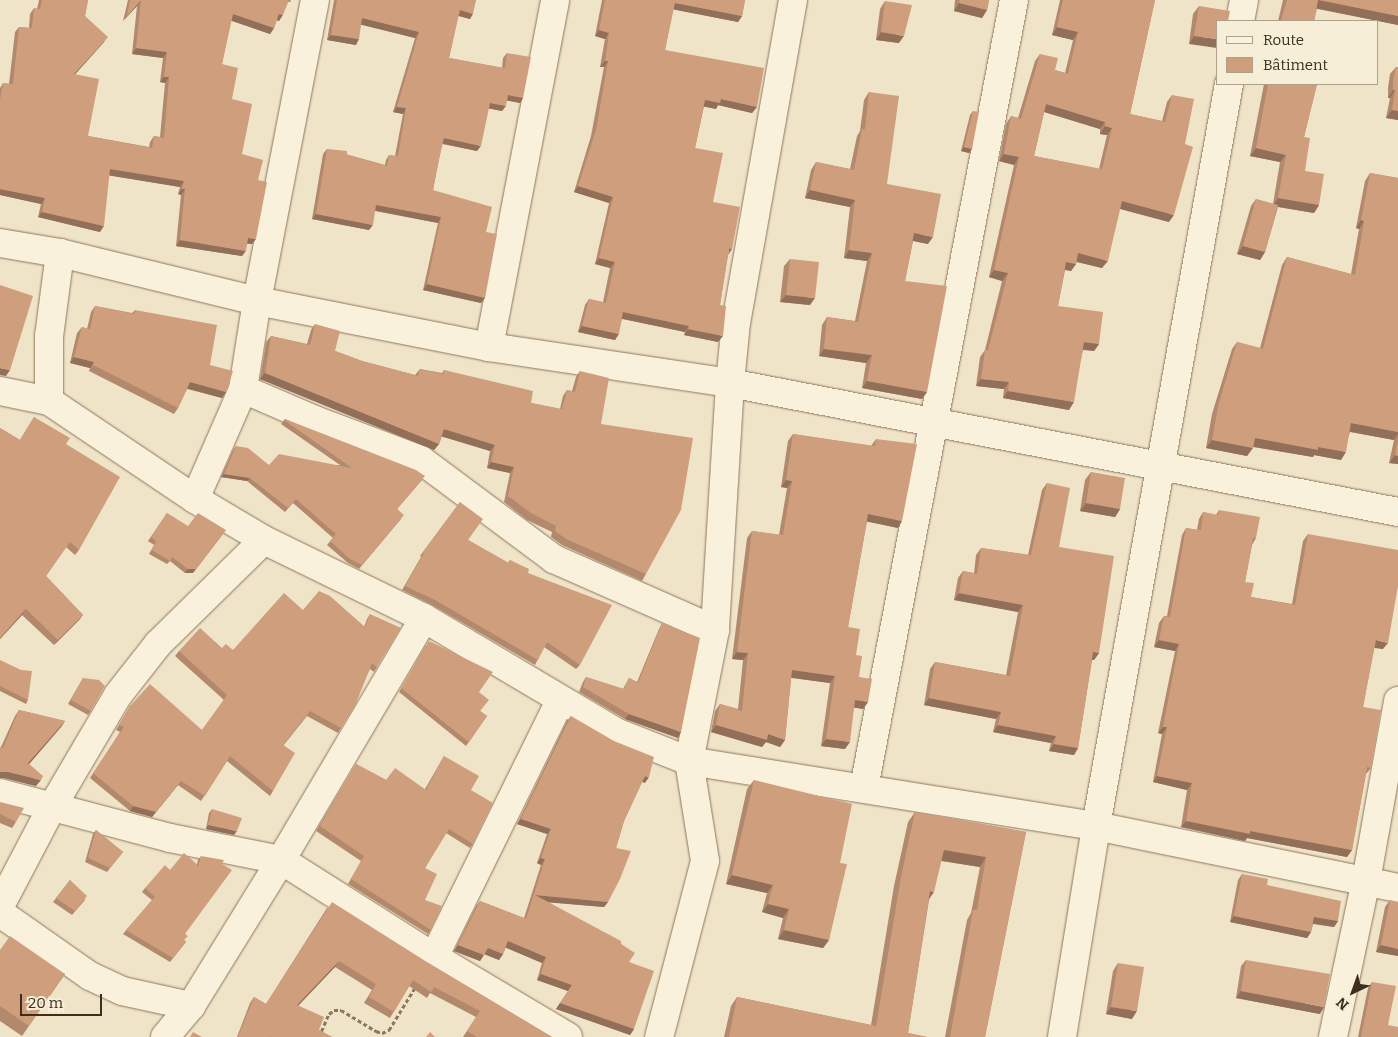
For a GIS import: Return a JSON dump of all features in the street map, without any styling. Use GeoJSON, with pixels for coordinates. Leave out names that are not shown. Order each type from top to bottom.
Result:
{"type":"FeatureCollection","features":[{"type":"Feature","properties":{"kind":"street"},"geometry":{"type":"LineString","coordinates":[[195,499],[243,389],[257,301],[315,0]]}},
{"type":"Feature","properties":{"kind":"street"},"geometry":{"type":"LineString","coordinates":[[489,347],[555,0]]}},
{"type":"Feature","properties":{"kind":"street"},"geometry":{"type":"LineString","coordinates":[[659,1037],[705,861],[688,760],[714,630],[730,383],[736,322],[793,0]]}},
{"type":"Feature","properties":{"kind":"street"},"geometry":{"type":"LineString","coordinates":[[864,788],[1014,0]]}},
{"type":"Feature","properties":{"kind":"street"},"geometry":{"type":"LineString","coordinates":[[1240,20],[1244,0]]}},
{"type":"Feature","properties":{"kind":"street"},"geometry":{"type":"LineString","coordinates":[[1062,1037],[1096,826],[1229,85]]}},
{"type":"Feature","properties":{"kind":"street"},"geometry":{"type":"LineString","coordinates":[[0,243],[60,253],[257,301],[489,347],[730,383],[1159,468],[1398,512]]}},
{"type":"Feature","properties":{"kind":"street"},"geometry":{"type":"LineString","coordinates":[[49,401],[49,336],[60,253]]}},
{"type":"Feature","properties":{"kind":"street"},"geometry":{"type":"LineString","coordinates":[[243,389],[315,420],[421,460],[554,558],[714,630]]}},
{"type":"Feature","properties":{"kind":"street"},"geometry":{"type":"LineString","coordinates":[[0,391],[49,401],[195,499],[264,540],[424,618],[618,734],[688,760],[1096,826],[1398,888]]}},
{"type":"Feature","properties":{"kind":"street"},"geometry":{"type":"LineString","coordinates":[[0,906],[52,807],[118,695],[158,644],[264,540]]}},
{"type":"Feature","properties":{"kind":"street"},"geometry":{"type":"LineString","coordinates":[[165,1037],[191,1006],[281,860],[424,618]]}},
{"type":"Feature","properties":{"kind":"street"},"geometry":{"type":"LineString","coordinates":[[434,957],[560,701]]}},
{"type":"Feature","properties":{"kind":"street"},"geometry":{"type":"LineString","coordinates":[[1333,1037],[1366,882],[1398,701]]}},
{"type":"Feature","properties":{"kind":"street"},"geometry":{"type":"LineString","coordinates":[[0,793],[170,838],[281,860],[434,957],[568,1037]]}},
{"type":"Feature","properties":{"kind":"street"},"geometry":{"type":"LineString","coordinates":[[0,913],[90,976],[122,991],[191,1006]]}},
{"type":"Feature","properties":{"kind":"path"},"geometry":{"type":"LineString","coordinates":[[319,1037],[329,1014],[334,1010],[341,1010],[376,1031],[382,1033],[389,1030],[434,957]]}},
{"type":"Feature","properties":{"kind":"building"},"geometry":{"type":"Polygon","coordinates":[[[42,0],[88,0],[85,16],[108,37],[74,74],[99,79],[88,136],[152,148],[154,136],[164,138],[169,77],[164,77],[167,52],[136,48],[141,0],[289,0],[283,15],[279,14],[274,28],[233,14],[222,64],[238,68],[232,99],[252,104],[242,154],[263,160],[258,180],[267,182],[256,239],[248,238],[246,251],[180,240],[185,189],[182,189],[184,181],[110,169],[104,226],[42,212],[45,198],[0,189],[0,100],[3,83],[13,84],[19,27],[32,28],[34,8],[40,9],[42,0]]]}},
{"type":"Feature","properties":{"kind":"building"},"geometry":{"type":"Polygon","coordinates":[[[130,0],[141,0],[127,16],[130,0]]]}},
{"type":"Feature","properties":{"kind":"building"},"geometry":{"type":"Polygon","coordinates":[[[337,0],[476,0],[473,14],[460,10],[449,58],[505,68],[507,53],[531,57],[523,98],[508,95],[506,106],[490,103],[481,146],[444,138],[437,168],[433,190],[492,207],[486,232],[497,234],[485,298],[427,284],[441,217],[376,205],[373,225],[316,214],[327,149],[347,151],[347,155],[387,166],[389,155],[398,156],[406,108],[397,107],[419,32],[362,18],[359,39],[331,35],[337,0]]]}},
{"type":"Feature","properties":{"kind":"building"},"geometry":{"type":"Polygon","coordinates":[[[605,0],[745,0],[742,16],[675,3],[665,50],[764,68],[757,107],[721,99],[720,103],[705,100],[695,148],[723,153],[713,202],[740,207],[732,249],[729,248],[720,305],[726,306],[723,336],[688,329],[689,326],[623,312],[619,334],[582,326],[589,299],[606,303],[615,262],[599,258],[613,197],[578,186],[596,130],[608,61],[605,61],[609,33],[599,30],[605,0]]]}},
{"type":"Feature","properties":{"kind":"building"},"geometry":{"type":"Polygon","coordinates":[[[960,0],[989,0],[987,10],[959,3],[960,0]]]}},
{"type":"Feature","properties":{"kind":"building"},"geometry":{"type":"Polygon","coordinates":[[[1063,0],[1155,0],[1130,114],[1165,122],[1172,95],[1194,99],[1185,144],[1193,147],[1174,215],[1122,201],[1108,261],[1078,253],[1076,264],[1066,262],[1058,306],[1103,312],[1099,344],[1084,342],[1074,402],[1008,391],[1009,382],[981,379],[985,350],[988,350],[1008,273],[994,270],[1019,157],[1004,154],[1011,116],[1021,119],[1040,54],[1058,58],[1055,70],[1068,74],[1078,32],[1057,27],[1063,0]],[[1046,104],[1034,156],[1102,169],[1112,128],[1105,126],[1105,122],[1046,104]]]}},
{"type":"Feature","properties":{"kind":"building"},"geometry":{"type":"Polygon","coordinates":[[[1287,0],[1318,0],[1314,20],[1281,20],[1287,0]]]}},
{"type":"Feature","properties":{"kind":"building"},"geometry":{"type":"Polygon","coordinates":[[[1319,0],[1398,0],[1398,16],[1319,0]]]}},
{"type":"Feature","properties":{"kind":"building"},"geometry":{"type":"Polygon","coordinates":[[[885,1],[912,5],[904,36],[881,32],[885,1]]]}},
{"type":"Feature","properties":{"kind":"building"},"geometry":{"type":"Polygon","coordinates":[[[1199,6],[1230,11],[1228,20],[1216,20],[1216,39],[1194,36],[1199,6]]]}},
{"type":"Feature","properties":{"kind":"building"},"geometry":{"type":"Polygon","coordinates":[[[1396,67],[1398,67],[1398,111],[1392,110],[1395,90],[1393,90],[1393,80],[1396,67]]]}},
{"type":"Feature","properties":{"kind":"building"},"geometry":{"type":"Polygon","coordinates":[[[1268,85],[1317,85],[1304,137],[1310,138],[1305,171],[1324,174],[1319,205],[1278,198],[1286,155],[1256,148],[1268,85]]]}},
{"type":"Feature","properties":{"kind":"building"},"geometry":{"type":"Polygon","coordinates":[[[869,92],[899,96],[887,184],[941,194],[933,237],[914,233],[905,281],[947,286],[927,392],[867,381],[872,355],[824,349],[827,317],[858,322],[872,253],[849,250],[855,200],[810,190],[816,162],[854,170],[862,129],[865,129],[869,92]]]}},
{"type":"Feature","properties":{"kind":"building"},"geometry":{"type":"Polygon","coordinates":[[[973,111],[979,112],[972,149],[964,147],[973,111]]]}},
{"type":"Feature","properties":{"kind":"building"},"geometry":{"type":"Polygon","coordinates":[[[1370,173],[1398,178],[1398,432],[1351,423],[1346,452],[1318,447],[1318,450],[1255,438],[1253,448],[1212,440],[1218,406],[1237,342],[1263,349],[1287,257],[1355,275],[1364,221],[1361,220],[1370,173]]]}},
{"type":"Feature","properties":{"kind":"building"},"geometry":{"type":"Polygon","coordinates":[[[1256,199],[1278,205],[1265,252],[1243,246],[1256,199]]]}},
{"type":"Feature","properties":{"kind":"building"},"geometry":{"type":"Polygon","coordinates":[[[790,259],[819,262],[815,298],[786,295],[790,259]]]}},
{"type":"Feature","properties":{"kind":"building"},"geometry":{"type":"Polygon","coordinates":[[[0,285],[33,296],[10,370],[0,368],[0,285]]]}},
{"type":"Feature","properties":{"kind":"building"},"geometry":{"type":"Polygon","coordinates":[[[95,306],[134,314],[135,310],[217,325],[210,365],[233,371],[226,392],[190,382],[178,408],[93,365],[94,362],[74,357],[82,327],[90,329],[95,306]]]}},
{"type":"Feature","properties":{"kind":"building"},"geometry":{"type":"Polygon","coordinates":[[[315,324],[340,331],[335,351],[362,361],[418,376],[420,369],[443,374],[444,370],[533,391],[531,403],[562,409],[567,390],[575,392],[580,371],[609,378],[601,424],[693,438],[681,510],[646,574],[566,539],[555,531],[556,526],[531,513],[508,496],[514,467],[491,462],[495,445],[444,429],[439,444],[265,373],[271,336],[310,345],[315,324]]]}},
{"type":"Feature","properties":{"kind":"building"},"geometry":{"type":"Polygon","coordinates":[[[34,417],[70,438],[66,444],[120,477],[79,550],[70,542],[46,576],[83,615],[58,640],[26,609],[0,638],[0,428],[20,440],[34,417]]]}},
{"type":"Feature","properties":{"kind":"building"},"geometry":{"type":"Polygon","coordinates":[[[285,419],[416,470],[425,476],[397,509],[404,515],[362,565],[350,559],[330,541],[336,534],[296,499],[288,508],[250,478],[224,474],[236,446],[248,448],[269,465],[279,454],[352,468],[285,419]]]}},
{"type":"Feature","properties":{"kind":"building"},"geometry":{"type":"Polygon","coordinates":[[[793,434],[875,446],[876,439],[917,444],[902,521],[868,514],[848,627],[860,629],[856,655],[862,656],[859,677],[872,679],[868,702],[855,700],[850,742],[826,739],[835,676],[792,670],[785,740],[768,734],[767,740],[716,725],[720,704],[742,711],[748,653],[737,652],[752,531],[783,535],[792,481],[786,480],[793,434]]]}},
{"type":"Feature","properties":{"kind":"building"},"geometry":{"type":"Polygon","coordinates":[[[1398,438],[1398,456],[1395,455],[1398,438]]]}},
{"type":"Feature","properties":{"kind":"building"},"geometry":{"type":"Polygon","coordinates":[[[1091,472],[1125,478],[1120,509],[1086,503],[1091,472]]]}},
{"type":"Feature","properties":{"kind":"building"},"geometry":{"type":"Polygon","coordinates":[[[1047,483],[1070,488],[1059,547],[1114,556],[1099,653],[1093,652],[1078,748],[1054,744],[1056,736],[998,725],[1001,712],[929,698],[935,662],[1010,676],[1023,605],[959,593],[963,571],[977,574],[981,548],[1031,555],[1047,483]]]}},
{"type":"Feature","properties":{"kind":"building"},"geometry":{"type":"Polygon","coordinates":[[[460,502],[483,519],[468,540],[509,563],[510,560],[529,569],[528,573],[612,605],[580,665],[547,642],[538,660],[435,600],[405,586],[423,552],[460,502]]]}},
{"type":"Feature","properties":{"kind":"building"},"geometry":{"type":"Polygon","coordinates":[[[1219,510],[1260,517],[1256,538],[1253,538],[1245,582],[1254,583],[1251,597],[1295,605],[1308,534],[1398,550],[1398,586],[1388,643],[1376,640],[1363,707],[1381,710],[1371,768],[1367,767],[1352,850],[1250,831],[1250,834],[1186,821],[1192,783],[1157,776],[1167,727],[1163,727],[1179,644],[1159,640],[1164,616],[1170,617],[1186,528],[1201,530],[1203,512],[1218,515],[1219,510]]]}},
{"type":"Feature","properties":{"kind":"building"},"geometry":{"type":"Polygon","coordinates":[[[167,513],[188,526],[198,513],[226,530],[196,569],[188,569],[172,557],[170,561],[152,550],[156,541],[151,537],[167,513]]]}},
{"type":"Feature","properties":{"kind":"building"},"geometry":{"type":"Polygon","coordinates":[[[319,591],[330,596],[365,627],[370,614],[401,628],[377,667],[372,663],[355,706],[341,728],[310,711],[283,745],[295,753],[273,791],[230,756],[205,796],[181,781],[156,812],[133,806],[93,773],[124,727],[119,725],[130,706],[150,684],[202,730],[227,695],[179,651],[200,628],[222,648],[226,644],[233,650],[284,593],[303,610],[319,591]]]}},
{"type":"Feature","properties":{"kind":"building"},"geometry":{"type":"Polygon","coordinates":[[[662,623],[700,638],[681,732],[629,714],[583,687],[586,677],[624,689],[629,678],[638,683],[662,623]]]}},
{"type":"Feature","properties":{"kind":"building"},"geometry":{"type":"Polygon","coordinates":[[[429,641],[493,672],[479,692],[489,700],[480,711],[487,716],[469,742],[401,688],[429,641]]]}},
{"type":"Feature","properties":{"kind":"building"},"geometry":{"type":"Polygon","coordinates":[[[0,660],[21,670],[32,671],[28,700],[0,686],[0,660]]]}},
{"type":"Feature","properties":{"kind":"building"},"geometry":{"type":"Polygon","coordinates":[[[83,678],[99,680],[105,686],[91,711],[71,700],[83,678]]]}},
{"type":"Feature","properties":{"kind":"building"},"geometry":{"type":"Polygon","coordinates":[[[19,710],[65,721],[28,763],[43,776],[41,780],[8,772],[0,772],[0,747],[3,748],[19,710]]]}},
{"type":"Feature","properties":{"kind":"building"},"geometry":{"type":"Polygon","coordinates":[[[571,716],[614,741],[654,757],[649,777],[645,776],[624,821],[616,848],[631,851],[608,902],[535,895],[621,941],[621,944],[635,953],[629,962],[654,971],[634,1029],[560,1003],[572,985],[541,974],[546,957],[508,941],[503,954],[488,948],[484,955],[458,945],[480,901],[526,919],[545,859],[541,858],[551,829],[521,819],[571,716]]]}},
{"type":"Feature","properties":{"kind":"building"},"geometry":{"type":"Polygon","coordinates":[[[444,756],[479,776],[471,790],[493,803],[473,844],[449,829],[425,868],[437,874],[425,900],[442,906],[431,930],[351,879],[364,856],[320,826],[356,764],[386,780],[395,768],[426,790],[444,756]]]}},
{"type":"Feature","properties":{"kind":"building"},"geometry":{"type":"Polygon","coordinates":[[[754,780],[852,804],[840,863],[847,864],[829,940],[784,930],[789,909],[768,904],[773,885],[732,875],[754,780]]]}},
{"type":"Feature","properties":{"kind":"building"},"geometry":{"type":"Polygon","coordinates":[[[0,802],[24,808],[16,822],[0,814],[0,802]]]}},
{"type":"Feature","properties":{"kind":"building"},"geometry":{"type":"Polygon","coordinates":[[[212,809],[242,818],[237,831],[208,825],[212,809]]]}},
{"type":"Feature","properties":{"kind":"building"},"geometry":{"type":"Polygon","coordinates":[[[915,812],[1026,832],[985,1037],[950,1037],[973,910],[977,910],[986,857],[944,850],[934,892],[930,891],[908,1033],[927,1037],[729,1037],[737,997],[876,1026],[901,877],[915,812]]]}},
{"type":"Feature","properties":{"kind":"building"},"geometry":{"type":"Polygon","coordinates":[[[96,830],[123,852],[110,868],[88,858],[96,830]]]}},
{"type":"Feature","properties":{"kind":"building"},"geometry":{"type":"Polygon","coordinates":[[[184,853],[199,866],[201,856],[224,860],[222,864],[232,870],[185,934],[188,936],[184,940],[186,942],[173,958],[126,930],[155,897],[145,888],[165,865],[170,870],[184,853]]]}},
{"type":"Feature","properties":{"kind":"building"},"geometry":{"type":"Polygon","coordinates":[[[1242,874],[1268,879],[1267,885],[1341,901],[1338,921],[1314,917],[1311,932],[1234,916],[1242,874]]]}},
{"type":"Feature","properties":{"kind":"building"},"geometry":{"type":"Polygon","coordinates":[[[70,880],[87,896],[75,911],[56,898],[70,880]]]}},
{"type":"Feature","properties":{"kind":"building"},"geometry":{"type":"Polygon","coordinates":[[[1390,900],[1398,902],[1398,949],[1381,945],[1390,900]]]}},
{"type":"Feature","properties":{"kind":"building"},"geometry":{"type":"Polygon","coordinates":[[[332,902],[430,964],[552,1037],[477,1037],[467,1031],[480,1011],[434,987],[431,992],[413,980],[394,1012],[369,997],[376,984],[339,961],[297,1005],[324,1017],[319,1030],[332,1037],[238,1037],[254,997],[266,1004],[332,902]]]}},
{"type":"Feature","properties":{"kind":"building"},"geometry":{"type":"Polygon","coordinates":[[[10,936],[65,974],[29,1026],[0,1006],[0,950],[10,936]]]}},
{"type":"Feature","properties":{"kind":"building"},"geometry":{"type":"Polygon","coordinates":[[[1246,960],[1330,974],[1324,1007],[1241,991],[1246,960]]]}},
{"type":"Feature","properties":{"kind":"building"},"geometry":{"type":"Polygon","coordinates":[[[1118,963],[1144,967],[1137,1011],[1111,1007],[1118,963]]]}},
{"type":"Feature","properties":{"kind":"building"},"geometry":{"type":"Polygon","coordinates":[[[1372,982],[1396,986],[1388,1025],[1398,1027],[1398,1037],[1361,1037],[1372,982]]]}},
{"type":"Feature","properties":{"kind":"building"},"geometry":{"type":"Polygon","coordinates":[[[193,1032],[202,1037],[190,1037],[193,1032]]]}},
{"type":"Feature","properties":{"kind":"building"},"geometry":{"type":"Polygon","coordinates":[[[430,1032],[435,1037],[426,1037],[430,1032]]]}}]}
